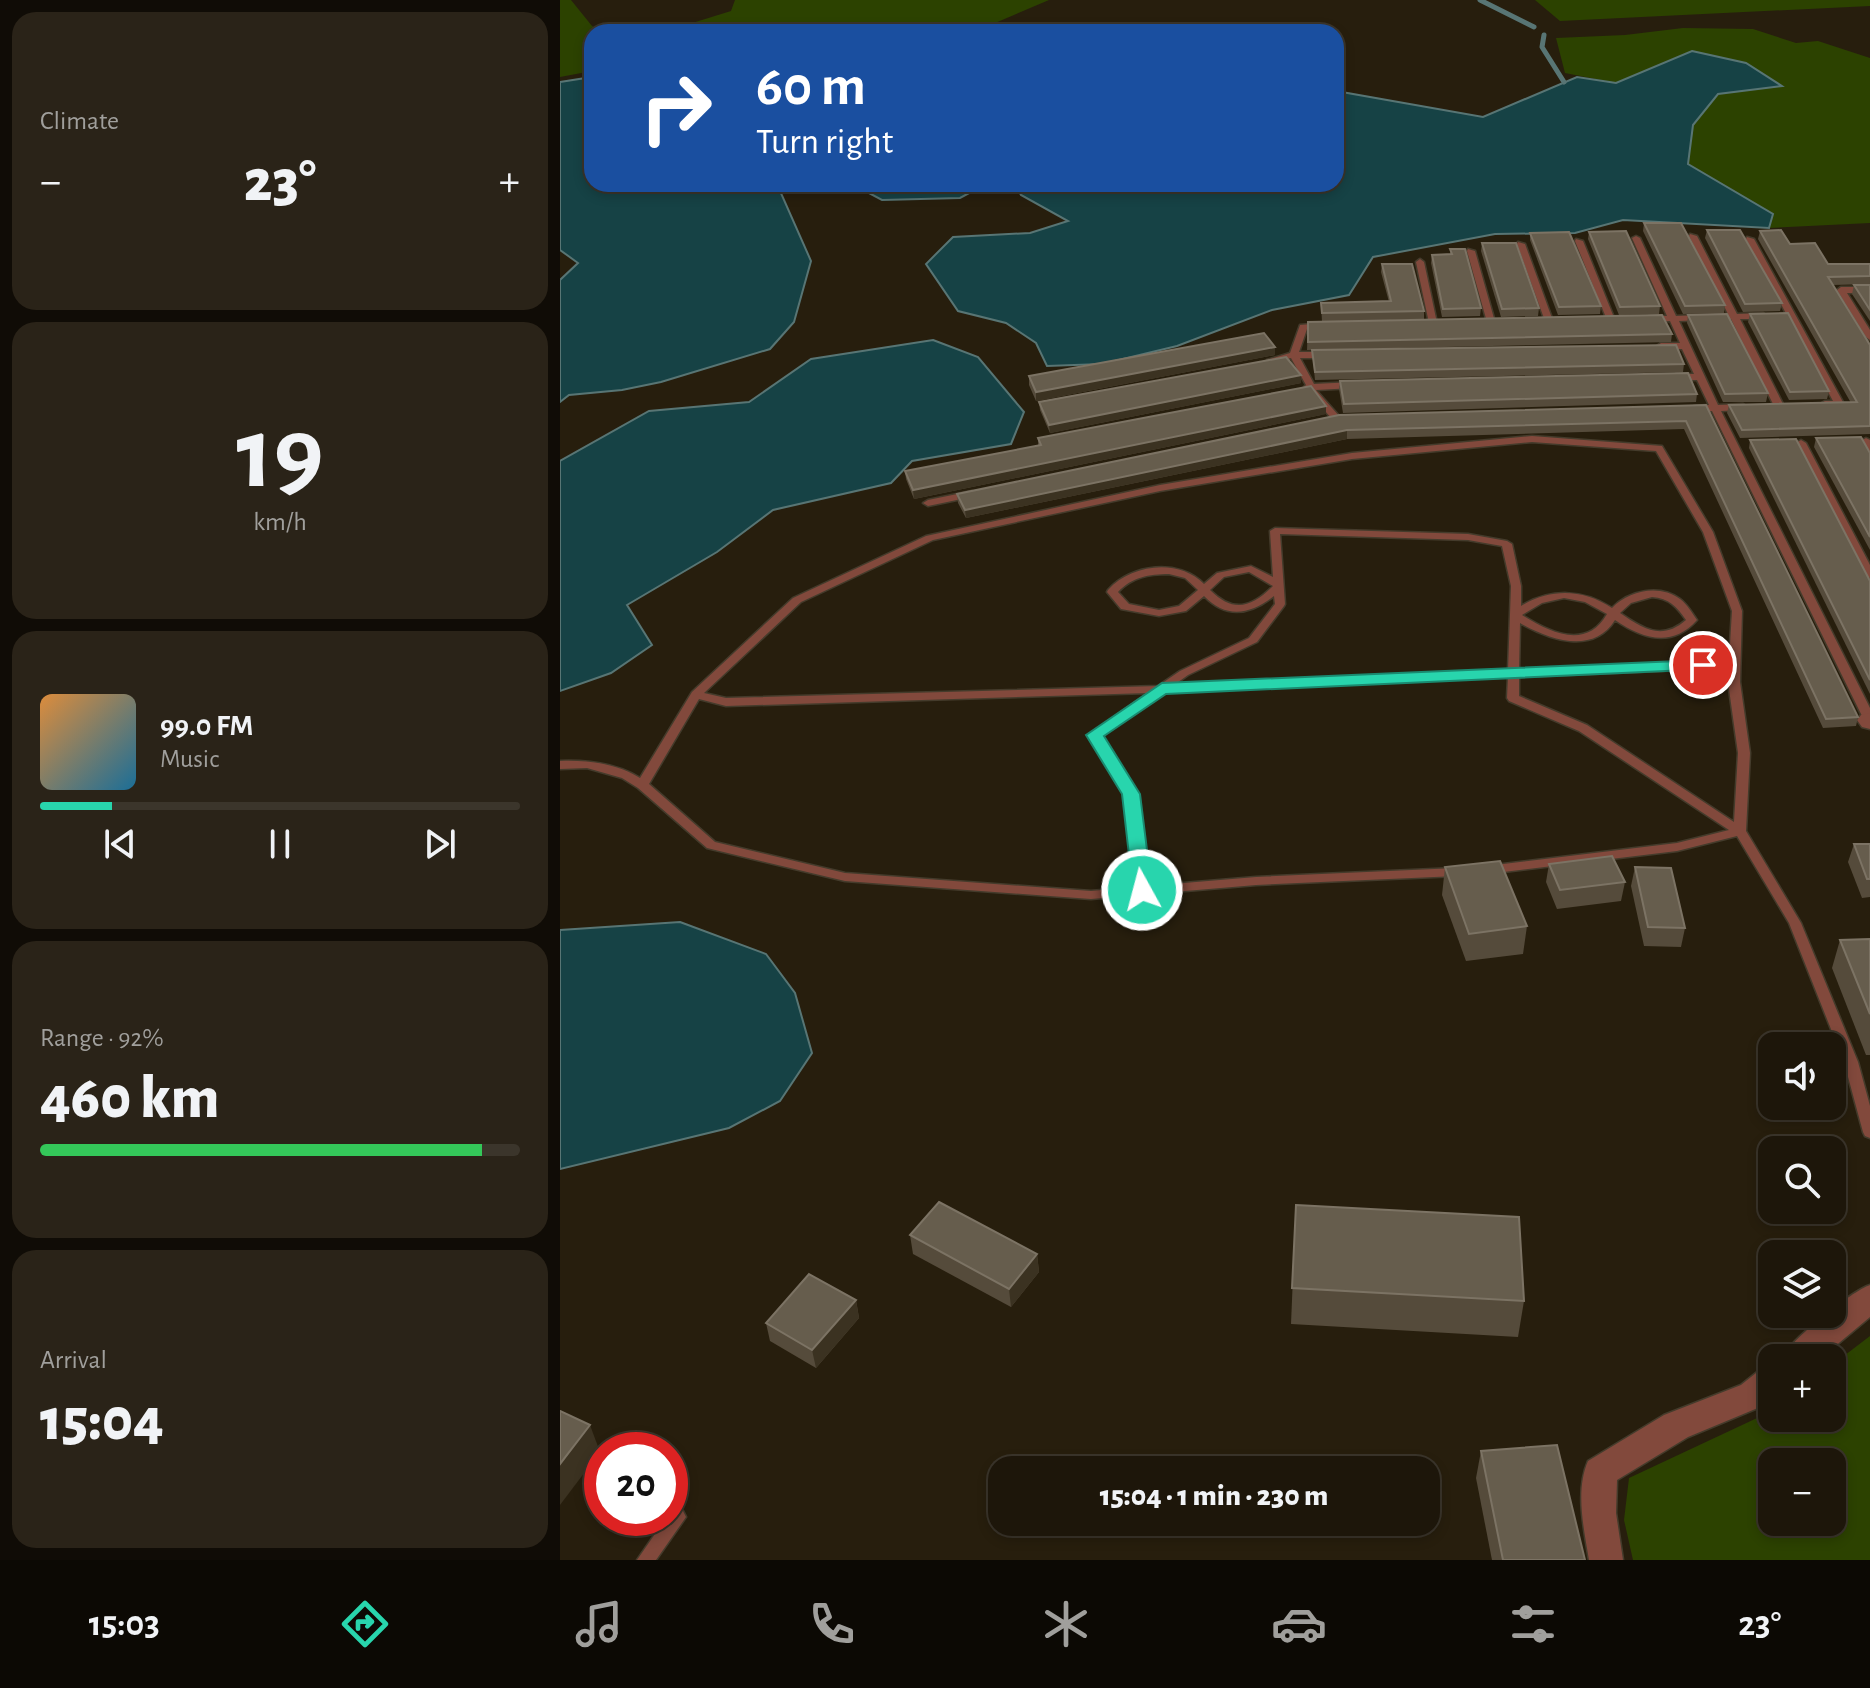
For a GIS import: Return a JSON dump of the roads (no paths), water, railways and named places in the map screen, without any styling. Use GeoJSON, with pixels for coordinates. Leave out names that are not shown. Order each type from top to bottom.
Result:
{"type":"FeatureCollection","features":[{"type":"Feature","properties":{"kind":"street"},"geometry":{"type":"LineString","coordinates":[[1815,1344],[1870,1298]]}},
{"type":"Feature","properties":{"kind":"street"},"geometry":{"type":"LineString","coordinates":[[1606,1560],[1599,1513],[1600,1472],[1676,1426],[1758,1391]]}},
{"type":"Feature","properties":{"kind":"lane"},"geometry":{"type":"LineString","coordinates":[[1693,236],[1779,406]]}},
{"type":"Feature","properties":{"kind":"lane"},"geometry":{"type":"LineString","coordinates":[[1636,238],[1715,408],[1870,721]]}},
{"type":"Feature","properties":{"kind":"lane"},"geometry":{"type":"LineString","coordinates":[[1750,239],[1839,404],[1809,405]]}},
{"type":"Feature","properties":{"kind":"lane"},"geometry":{"type":"LineString","coordinates":[[1579,241],[1611,320]]}},
{"type":"Feature","properties":{"kind":"lane"},"geometry":{"type":"LineString","coordinates":[[1521,244],[1549,321]]}},
{"type":"Feature","properties":{"kind":"lane"},"geometry":{"type":"LineString","coordinates":[[1471,251],[1491,322]]}},
{"type":"Feature","properties":{"kind":"lane"},"geometry":{"type":"LineString","coordinates":[[1420,262],[1433,323]]}},
{"type":"Feature","properties":{"kind":"lane"},"geometry":{"type":"LineString","coordinates":[[1870,290],[1841,290],[1870,337]]}},
{"type":"Feature","properties":{"kind":"lane"},"geometry":{"type":"LineString","coordinates":[[1642,319],[1792,315]]}},
{"type":"Feature","properties":{"kind":"lane"},"geometry":{"type":"LineString","coordinates":[[1596,320],[1627,319]]}},
{"type":"Feature","properties":{"kind":"lane"},"geometry":{"type":"LineString","coordinates":[[1534,321],[1564,320]]}},
{"type":"Feature","properties":{"kind":"lane"},"geometry":{"type":"LineString","coordinates":[[1477,322],[1506,322]]}},
{"type":"Feature","properties":{"kind":"lane"},"geometry":{"type":"LineString","coordinates":[[1419,324],[1448,323]]}},
{"type":"Feature","properties":{"kind":"lane"},"geometry":{"type":"LineString","coordinates":[[1332,326],[1303,327],[1294,355],[1311,387],[1335,417]]}},
{"type":"Feature","properties":{"kind":"lane"},"geometry":{"type":"LineString","coordinates":[[1654,346],[1686,346]]}},
{"type":"Feature","properties":{"kind":"lane"},"geometry":{"type":"LineString","coordinates":[[1263,361],[1294,355],[1341,354]]}},
{"type":"Feature","properties":{"kind":"lane"},"geometry":{"type":"LineString","coordinates":[[1669,377],[1700,377]]}},
{"type":"Feature","properties":{"kind":"lane"},"geometry":{"type":"LineString","coordinates":[[1297,389],[1358,385]]}},
{"type":"Feature","properties":{"kind":"lane"},"geometry":{"type":"LineString","coordinates":[[1763,406],[1794,405]]}},
{"type":"Feature","properties":{"kind":"lane"},"geometry":{"type":"LineString","coordinates":[[1684,409],[1747,407]]}},
{"type":"Feature","properties":{"kind":"lane"},"geometry":{"type":"LineString","coordinates":[[1319,421],[1351,417]]}},
{"type":"Feature","properties":{"kind":"lane"},"geometry":{"type":"LineString","coordinates":[[642,785],[696,695],[797,600],[930,538],[1160,488],[1337,459],[1532,439],[1659,448],[1708,532],[1737,611],[1734,682],[1744,753],[1740,831]]}},
{"type":"Feature","properties":{"kind":"lane"},"geometry":{"type":"LineString","coordinates":[[1853,441],[1869,443]]}},
{"type":"Feature","properties":{"kind":"lane"},"geometry":{"type":"LineString","coordinates":[[1787,443],[1814,442]]}},
{"type":"Feature","properties":{"kind":"lane"},"geometry":{"type":"LineString","coordinates":[[1801,443],[1870,575]]}},
{"type":"Feature","properties":{"kind":"lane"},"geometry":{"type":"LineString","coordinates":[[1733,445],[1747,444]]}},
{"type":"Feature","properties":{"kind":"lane"},"geometry":{"type":"LineString","coordinates":[[928,503],[991,490]]}},
{"type":"Feature","properties":{"kind":"lane"},"geometry":{"type":"LineString","coordinates":[[1142,890],[1131,794],[1095,735],[1184,673],[1253,640],[1280,604],[1275,531],[1468,537],[1507,544],[1516,586],[1513,698],[1583,728],[1740,831],[1795,923],[1851,1062],[1870,1132]]}},
{"type":"Feature","properties":{"kind":"lane"},"geometry":{"type":"LineString","coordinates":[[1279,585],[1251,569],[1221,575],[1203,589],[1199,597],[1182,609],[1159,613],[1125,607],[1112,592],[1119,582],[1146,572],[1171,572],[1190,577],[1203,589],[1221,606],[1237,609],[1261,601],[1279,585]]}},
{"type":"Feature","properties":{"kind":"lane"},"geometry":{"type":"LineString","coordinates":[[1515,615],[1526,605],[1550,595],[1576,595],[1596,600],[1613,613],[1636,630],[1655,637],[1683,630],[1692,620],[1675,600],[1656,593],[1627,599],[1613,613],[1611,621],[1597,633],[1575,638],[1538,631],[1515,615]]}},
{"type":"Feature","properties":{"kind":"lane"},"geometry":{"type":"LineString","coordinates":[[696,695],[726,702],[1162,689],[1735,664]]}},
{"type":"Feature","properties":{"kind":"lane"},"geometry":{"type":"LineString","coordinates":[[560,765],[587,764],[626,775],[642,785],[711,845],[845,877],[1091,895],[1256,881],[1482,871],[1677,847],[1740,831]]}},
{"type":"Feature","properties":{"kind":"lane"},"geometry":{"type":"LineString","coordinates":[[646,1560],[663,1536]]}},
{"type":"Feature","properties":{"kind":"water"},"geometry":{"type":"Polygon","coordinates":[[[1692,51],[1746,63],[1782,86],[1718,94],[1693,125],[1688,164],[1773,214],[1769,228],[1623,220],[1575,233],[1495,234],[1373,257],[1349,295],[1272,310],[1177,346],[1102,364],[1047,366],[1036,343],[1006,323],[958,311],[926,264],[953,237],[1030,233],[1068,221],[1019,192],[1344,192],[1344,92],[1483,117],[1577,77],[1616,83],[1692,51]]]}},
{"type":"Feature","properties":{"kind":"water"},"geometry":{"type":"Polygon","coordinates":[[[584,78],[584,192],[780,192],[811,261],[794,322],[770,349],[661,382],[622,390],[569,395],[560,402],[560,280],[578,263],[560,250],[560,82],[584,78]]]}},
{"type":"Feature","properties":{"kind":"water"},"geometry":{"type":"Polygon","coordinates":[[[867,192],[971,192],[960,198],[882,200],[867,192]]]}},
{"type":"Feature","properties":{"kind":"water"},"geometry":{"type":"Polygon","coordinates":[[[933,340],[978,357],[1024,412],[1011,444],[912,461],[891,483],[773,510],[717,552],[627,605],[652,645],[611,673],[560,691],[560,461],[649,411],[749,402],[811,359],[933,340]]]}},
{"type":"Feature","properties":{"kind":"water"},"geometry":{"type":"Polygon","coordinates":[[[680,922],[766,954],[795,993],[812,1053],[780,1101],[729,1128],[560,1169],[560,930],[680,922]]]}},
{"type":"Feature","properties":{"kind":"waterway"},"geometry":{"type":"LineString","coordinates":[[1480,0],[1534,27]]}},
{"type":"Feature","properties":{"kind":"waterway"},"geometry":{"type":"LineString","coordinates":[[1544,35],[1542,47],[1564,82]]}}]}
